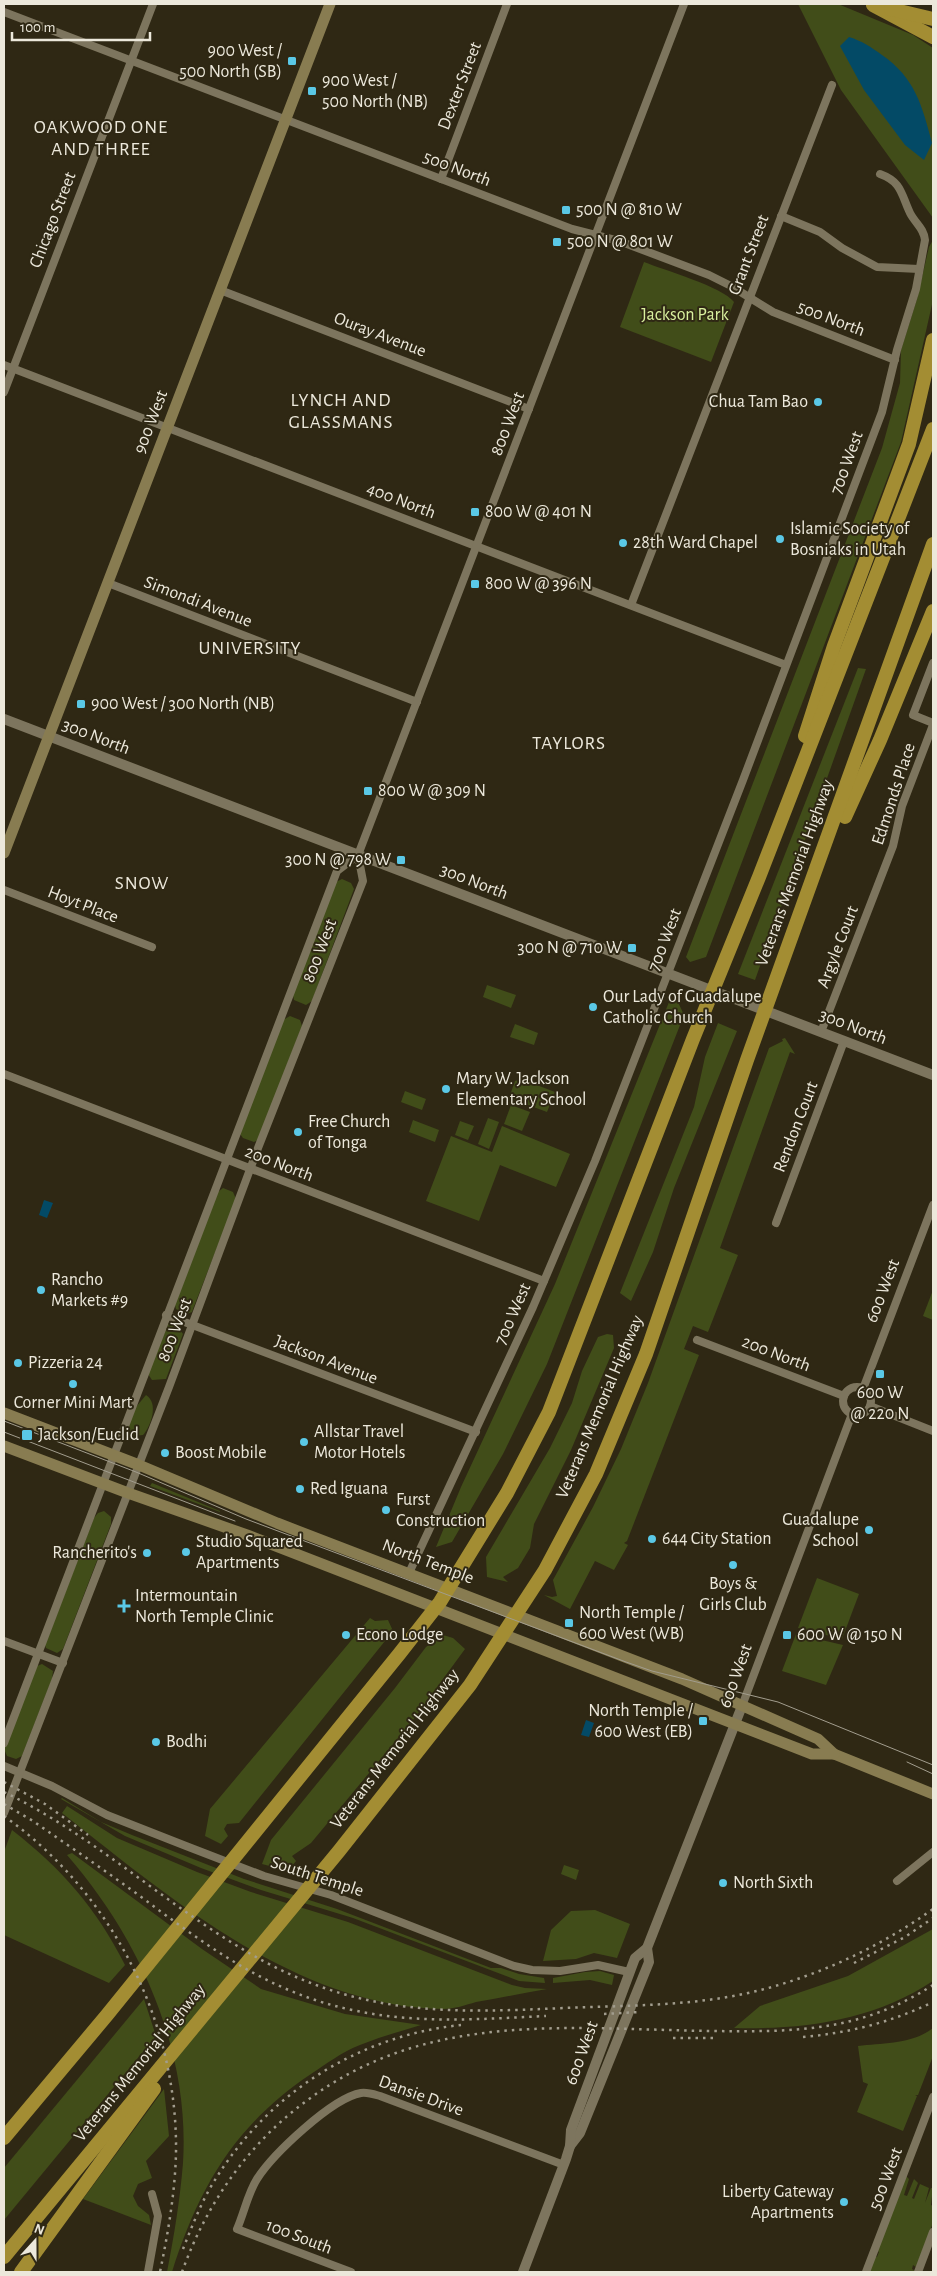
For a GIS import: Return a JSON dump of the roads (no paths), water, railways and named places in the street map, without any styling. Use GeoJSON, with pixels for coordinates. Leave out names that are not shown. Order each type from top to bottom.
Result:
{"type":"FeatureCollection","features":[{"type":"Feature","properties":{"kind":"highway"},"geometry":{"type":"LineString","coordinates":[[871,4],[933,19]]}},
{"type":"Feature","properties":{"kind":"highway"},"geometry":{"type":"LineString","coordinates":[[871,4],[933,37]]}},
{"type":"Feature","properties":{"kind":"highway"},"geometry":{"type":"LineString","coordinates":[[759,877],[834,646],[909,444],[933,340]]}},
{"type":"Feature","properties":{"kind":"highway","name":"Veterans Memorial Highway"},"geometry":{"type":"LineString","coordinates":[[4,2138],[107,2015],[440,1602],[507,1494],[549,1412],[693,1038],[759,877],[933,429]]}},
{"type":"Feature","properties":{"kind":"highway","name":"Veterans Memorial Highway"},"geometry":{"type":"LineString","coordinates":[[4,2257],[154,2082],[223,1992],[339,1851],[470,1685],[545,1570],[596,1474],[646,1354],[747,1060],[806,901],[933,544]]}},
{"type":"Feature","properties":{"kind":"highway"},"geometry":{"type":"LineString","coordinates":[[806,901],[880,740],[933,611]]}},
{"type":"Feature","properties":{"kind":"highway"},"geometry":{"type":"LineString","coordinates":[[4,2125],[61,2070]]}},
{"type":"Feature","properties":{"kind":"highway"},"geometry":{"type":"LineString","coordinates":[[22,2272],[154,2082]]}},
{"type":"Feature","properties":{"kind":"main road","name":"900 West"},"geometry":{"type":"LineString","coordinates":[[4,854],[330,4]]}},
{"type":"Feature","properties":{"kind":"main road"},"geometry":{"type":"LineString","coordinates":[[871,4],[933,29]]}},
{"type":"Feature","properties":{"kind":"main road","name":"North Temple"},"geometry":{"type":"LineString","coordinates":[[4,1413],[277,1523],[682,1679],[818,1740],[834,1754],[933,1794]]}},
{"type":"Feature","properties":{"kind":"main road","name":"North Temple"},"geometry":{"type":"LineString","coordinates":[[4,1446],[103,1484],[232,1529],[812,1754],[834,1754]]}},
{"type":"Feature","properties":{"kind":"street","name":"Chicago Street"},"geometry":{"type":"LineString","coordinates":[[4,392],[153,4]]}},
{"type":"Feature","properties":{"kind":"street","name":"Dexter Street"},"geometry":{"type":"LineString","coordinates":[[441,179],[507,4]]}},
{"type":"Feature","properties":{"kind":"street","name":"800 West"},"geometry":{"type":"LineString","coordinates":[[4,1743],[337,871],[358,855],[684,4]]}},
{"type":"Feature","properties":{"kind":"street","name":"500 North"},"geometry":{"type":"LineString","coordinates":[[4,12],[572,229],[619,241],[709,275],[773,312],[895,360]]}},
{"type":"Feature","properties":{"kind":"street","name":"Grant Street"},"geometry":{"type":"LineString","coordinates":[[631,605],[832,85]]}},
{"type":"Feature","properties":{"kind":"street","name":"700 West"},"geometry":{"type":"LineString","coordinates":[[409,1573],[476,1432],[595,1162],[882,412],[916,289],[918,269],[924,247],[924,235],[910,214],[898,186],[891,179],[880,174]]}},
{"type":"Feature","properties":{"kind":"street"},"geometry":{"type":"LineString","coordinates":[[780,216],[820,232],[842,248],[877,267],[918,269]]}},
{"type":"Feature","properties":{"kind":"street","name":"Ouray Avenue"},"geometry":{"type":"LineString","coordinates":[[220,290],[530,409]]}},
{"type":"Feature","properties":{"kind":"street","name":"400 North"},"geometry":{"type":"LineString","coordinates":[[4,365],[786,665]]}},
{"type":"Feature","properties":{"kind":"street","name":"Simondi Avenue"},"geometry":{"type":"LineString","coordinates":[[108,583],[417,702]]}},
{"type":"Feature","properties":{"kind":"street"},"geometry":{"type":"LineString","coordinates":[[933,663],[913,715],[933,724]]}},
{"type":"Feature","properties":{"kind":"street","name":"300 North"},"geometry":{"type":"LineString","coordinates":[[4,719],[933,1075]]}},
{"type":"Feature","properties":{"kind":"street","name":"Edmonds Place"},"geometry":{"type":"LineString","coordinates":[[883,873],[893,846],[902,806],[933,724]]}},
{"type":"Feature","properties":{"kind":"street","name":"800 West"},"geometry":{"type":"LineString","coordinates":[[4,1813],[193,1325],[250,1169],[363,881],[358,855]]}},
{"type":"Feature","properties":{"kind":"street","name":"Argyle Court"},"geometry":{"type":"LineString","coordinates":[[822,1032],[883,873]]}},
{"type":"Feature","properties":{"kind":"street","name":"Hoyt Place"},"geometry":{"type":"LineString","coordinates":[[4,890],[152,948]]}},
{"type":"Feature","properties":{"kind":"street","name":"Rendon Court"},"geometry":{"type":"LineString","coordinates":[[776,1223],[844,1041]]}},
{"type":"Feature","properties":{"kind":"street","name":"200 North"},"geometry":{"type":"LineString","coordinates":[[4,1074],[544,1281]]}},
{"type":"Feature","properties":{"kind":"street","name":"600 West"},"geometry":{"type":"LineString","coordinates":[[863,1389],[933,1205]]}},
{"type":"Feature","properties":{"kind":"street","name":"Jackson Avenue"},"geometry":{"type":"LineString","coordinates":[[166,1315],[476,1432]]}},
{"type":"Feature","properties":{"kind":"street","name":"200 North"},"geometry":{"type":"LineString","coordinates":[[697,1340],[844,1396]]}},
{"type":"Feature","properties":{"kind":"street"},"geometry":{"type":"LineString","coordinates":[[850,1389],[863,1389],[869,1395],[870,1406],[862,1414],[852,1414],[844,1408],[844,1396],[850,1389]]}},
{"type":"Feature","properties":{"kind":"street"},"geometry":{"type":"LineString","coordinates":[[870,1406],[933,1431]]}},
{"type":"Feature","properties":{"kind":"street","name":"600 West"},"geometry":{"type":"LineString","coordinates":[[523,2272],[564,2165],[570,2146],[571,2130],[629,1972],[635,1958],[647,1948],[736,1725],[852,1414]]}},
{"type":"Feature","properties":{"kind":"street"},"geometry":{"type":"LineString","coordinates":[[4,1641],[63,1663]]}},
{"type":"Feature","properties":{"kind":"street","name":"South Temple"},"geometry":{"type":"LineString","coordinates":[[4,1766],[62,1791],[107,1815],[248,1870],[331,1896],[514,1966],[550,1971],[598,1965],[629,1972]]}},
{"type":"Feature","properties":{"kind":"street"},"geometry":{"type":"LineString","coordinates":[[897,1881],[933,1852]]}},
{"type":"Feature","properties":{"kind":"street","name":"600 West"},"geometry":{"type":"LineString","coordinates":[[570,2146],[580,2133],[649,1962],[647,1948]]}},
{"type":"Feature","properties":{"kind":"street","name":"Dansie Drive"},"geometry":{"type":"LineString","coordinates":[[237,2229],[254,2186],[267,2166],[309,2125],[338,2104],[362,2093],[380,2096],[564,2165]]}},
{"type":"Feature","properties":{"kind":"street","name":"500 West"},"geometry":{"type":"LineString","coordinates":[[866,2272],[933,2097]]}},
{"type":"Feature","properties":{"kind":"street"},"geometry":{"type":"LineString","coordinates":[[148,2272],[158,2216],[152,2194]]}},
{"type":"Feature","properties":{"kind":"street","name":"100 South"},"geometry":{"type":"LineString","coordinates":[[237,2229],[350,2272]]}},
{"type":"Feature","properties":{"kind":"street"},"geometry":{"type":"LineString","coordinates":[[918,2272],[933,2232]]}},
{"type":"Feature","properties":{"kind":"water"},"geometry":{"type":"Polygon","coordinates":[[[849,37],[866,44],[882,55],[910,83],[925,116],[932,143],[924,160],[905,145],[864,90],[840,46],[849,37]]]}},
{"type":"Feature","properties":{"kind":"water"},"geometry":{"type":"Polygon","coordinates":[[[44,1200],[53,1203],[47,1218],[39,1215],[44,1200]]]}},
{"type":"Feature","properties":{"kind":"water"},"geometry":{"type":"Polygon","coordinates":[[[586,1720],[594,1723],[589,1737],[581,1735],[586,1720]]]}},
{"type":"Feature","properties":{"kind":"tram line"},"geometry":{"type":"LineString","coordinates":[[4,1421],[136,1472],[246,1519],[626,1662],[652,1671],[778,1702],[933,1765]]}},
{"type":"Feature","properties":{"kind":"tram line"},"geometry":{"type":"LineString","coordinates":[[4,1432],[235,1521]]}},
{"type":"Feature","properties":{"kind":"tram line"},"geometry":{"type":"LineString","coordinates":[[907,1762],[933,1774]]}},
{"type":"Feature","properties":{"kind":"railway"},"geometry":{"type":"LineString","coordinates":[[4,1782],[45,1804],[88,1835]]}},
{"type":"Feature","properties":{"kind":"railway"},"geometry":{"type":"LineString","coordinates":[[4,1792],[72,1831],[200,1922],[267,1963],[304,1980],[340,1993],[376,2002],[412,2007],[448,2010],[524,2010],[677,2003],[744,1994],[802,1978],[830,1967],[883,1940],[933,1909]]}},
{"type":"Feature","properties":{"kind":"railway"},"geometry":{"type":"LineString","coordinates":[[4,1804],[33,1821],[212,1948],[265,1979],[294,1992],[324,2003],[357,2011],[404,2018],[452,2020],[546,2016]]}},
{"type":"Feature","properties":{"kind":"railway"},"geometry":{"type":"LineString","coordinates":[[4,1816],[42,1847],[76,1882],[106,1921],[131,1964],[151,2008],[165,2055],[174,2104],[176,2153],[171,2213],[160,2272]]}},
{"type":"Feature","properties":{"kind":"railway"},"geometry":{"type":"LineString","coordinates":[[854,1963],[905,1937],[933,1918]]}},
{"type":"Feature","properties":{"kind":"railway"},"geometry":{"type":"LineString","coordinates":[[182,2272],[203,2223],[216,2200],[247,2157],[265,2137],[305,2102],[351,2072],[399,2052],[449,2039],[500,2031],[552,2028],[771,2031],[826,2026],[879,2012],[906,2001],[933,1985]]}},
{"type":"Feature","properties":{"kind":"railway"},"geometry":{"type":"LineString","coordinates":[[803,2037],[837,2033],[870,2026],[933,2002]]}},
{"type":"Feature","properties":{"kind":"railway"},"geometry":{"type":"LineString","coordinates":[[604,2014],[639,2012]]}},
{"type":"Feature","properties":{"kind":"railway"},"geometry":{"type":"LineString","coordinates":[[183,2249],[205,2197],[231,2157],[256,2127],[284,2100],[315,2077],[349,2058],[384,2042],[422,2031],[461,2025]]}},
{"type":"Feature","properties":{"kind":"railway"},"geometry":{"type":"LineString","coordinates":[[673,2038],[715,2038]]}},
{"type":"Feature","properties":{"kind":"place","name":"900 West / 500 North (SB)"},"geometry":{"type":"Point","coordinates":[292,61]}},
{"type":"Feature","properties":{"kind":"place","name":"900 West / 500 North (NB)"},"geometry":{"type":"Point","coordinates":[312,91]}},
{"type":"Feature","properties":{"kind":"place","name":"500 N @ 810 W"},"geometry":{"type":"Point","coordinates":[566,210]}},
{"type":"Feature","properties":{"kind":"place","name":"500 N @ 801 W"},"geometry":{"type":"Point","coordinates":[557,242]}},
{"type":"Feature","properties":{"kind":"place","name":"Chua Tam Bao"},"geometry":{"type":"Point","coordinates":[818,402]}},
{"type":"Feature","properties":{"kind":"place","name":"800 W @ 401 N"},"geometry":{"type":"Point","coordinates":[475,512]}},
{"type":"Feature","properties":{"kind":"place","name":"Islamic Society of Bosniaks in Utah"},"geometry":{"type":"Point","coordinates":[780,539]}},
{"type":"Feature","properties":{"kind":"place","name":"28th Ward Chapel"},"geometry":{"type":"Point","coordinates":[623,543]}},
{"type":"Feature","properties":{"kind":"place","name":"800 W @ 396 N"},"geometry":{"type":"Point","coordinates":[475,584]}},
{"type":"Feature","properties":{"kind":"place","name":"900 West / 300 North (NB)"},"geometry":{"type":"Point","coordinates":[81,704]}},
{"type":"Feature","properties":{"kind":"place","name":"800 W @ 309 N"},"geometry":{"type":"Point","coordinates":[368,791]}},
{"type":"Feature","properties":{"kind":"place","name":"300 N @ 798 W"},"geometry":{"type":"Point","coordinates":[401,860]}},
{"type":"Feature","properties":{"kind":"place","name":"300 N @ 710 W"},"geometry":{"type":"Point","coordinates":[632,948]}},
{"type":"Feature","properties":{"kind":"place","name":"Our Lady of Guadalupe Catholic Church"},"geometry":{"type":"Point","coordinates":[593,1007]}},
{"type":"Feature","properties":{"kind":"place","name":"Mary W. Jackson Elementary School"},"geometry":{"type":"Point","coordinates":[446,1089]}},
{"type":"Feature","properties":{"kind":"place","name":"Free Church of Tonga"},"geometry":{"type":"Point","coordinates":[298,1132]}},
{"type":"Feature","properties":{"kind":"place","name":"Rancho Markets #9"},"geometry":{"type":"Point","coordinates":[41,1290]}},
{"type":"Feature","properties":{"kind":"place","name":"Pizzeria 24"},"geometry":{"type":"Point","coordinates":[18,1363]}},
{"type":"Feature","properties":{"kind":"place","name":"600 W @ 220 N"},"geometry":{"type":"Point","coordinates":[880,1374]}},
{"type":"Feature","properties":{"kind":"place","name":"Corner Mini Mart"},"geometry":{"type":"Point","coordinates":[73,1384]}},
{"type":"Feature","properties":{"kind":"place","name":"Jackson/Euclid"},"geometry":{"type":"Point","coordinates":[27,1435]}},
{"type":"Feature","properties":{"kind":"place","name":"Allstar Travel Motor Hotels"},"geometry":{"type":"Point","coordinates":[304,1442]}},
{"type":"Feature","properties":{"kind":"place","name":"Boost Mobile"},"geometry":{"type":"Point","coordinates":[165,1453]}},
{"type":"Feature","properties":{"kind":"place","name":"Red Iguana"},"geometry":{"type":"Point","coordinates":[300,1489]}},
{"type":"Feature","properties":{"kind":"place","name":"Furst Construction"},"geometry":{"type":"Point","coordinates":[386,1510]}},
{"type":"Feature","properties":{"kind":"place","name":"Guadalupe School"},"geometry":{"type":"Point","coordinates":[869,1530]}},
{"type":"Feature","properties":{"kind":"place","name":"644 City Station"},"geometry":{"type":"Point","coordinates":[652,1539]}},
{"type":"Feature","properties":{"kind":"place","name":"Studio Squared Apartments"},"geometry":{"type":"Point","coordinates":[186,1552]}},
{"type":"Feature","properties":{"kind":"place","name":"Rancherito's"},"geometry":{"type":"Point","coordinates":[147,1553]}},
{"type":"Feature","properties":{"kind":"place","name":"Boys & Girls Club"},"geometry":{"type":"Point","coordinates":[733,1565]}},
{"type":"Feature","properties":{"kind":"place","name":"Intermountain North Temple Clinic"},"geometry":{"type":"Point","coordinates":[124,1606]}},
{"type":"Feature","properties":{"kind":"place","name":"North Temple / 600 West (WB)"},"geometry":{"type":"Point","coordinates":[569,1623]}},
{"type":"Feature","properties":{"kind":"place","name":"Econo Lodge"},"geometry":{"type":"Point","coordinates":[346,1635]}},
{"type":"Feature","properties":{"kind":"place","name":"600 W @ 150 N"},"geometry":{"type":"Point","coordinates":[787,1635]}},
{"type":"Feature","properties":{"kind":"place","name":"North Temple / 600 West (EB)"},"geometry":{"type":"Point","coordinates":[703,1721]}},
{"type":"Feature","properties":{"kind":"place","name":"Bodhi"},"geometry":{"type":"Point","coordinates":[156,1742]}},
{"type":"Feature","properties":{"kind":"place","name":"North Sixth"},"geometry":{"type":"Point","coordinates":[723,1883]}},
{"type":"Feature","properties":{"kind":"place","name":"Liberty Gateway Apartments"},"geometry":{"type":"Point","coordinates":[844,2202]}},
{"type":"Feature","properties":{"kind":"district","name":"OAKWOOD ONE AND THREE"},"geometry":{"type":"Point","coordinates":[101,138]}},
{"type":"Feature","properties":{"kind":"district","name":"LYNCH AND GLASSMANS"},"geometry":{"type":"Point","coordinates":[341,411]}},
{"type":"Feature","properties":{"kind":"district","name":"UNIVERSITY"},"geometry":{"type":"Point","coordinates":[250,648]}},
{"type":"Feature","properties":{"kind":"district","name":"TAYLORS"},"geometry":{"type":"Point","coordinates":[569,743]}},
{"type":"Feature","properties":{"kind":"district","name":"SNOW"},"geometry":{"type":"Point","coordinates":[142,883]}},
{"type":"Feature","properties":{"kind":"park label","name":"Jackson Park"},"geometry":{"type":"Point","coordinates":[685,315]}}]}
